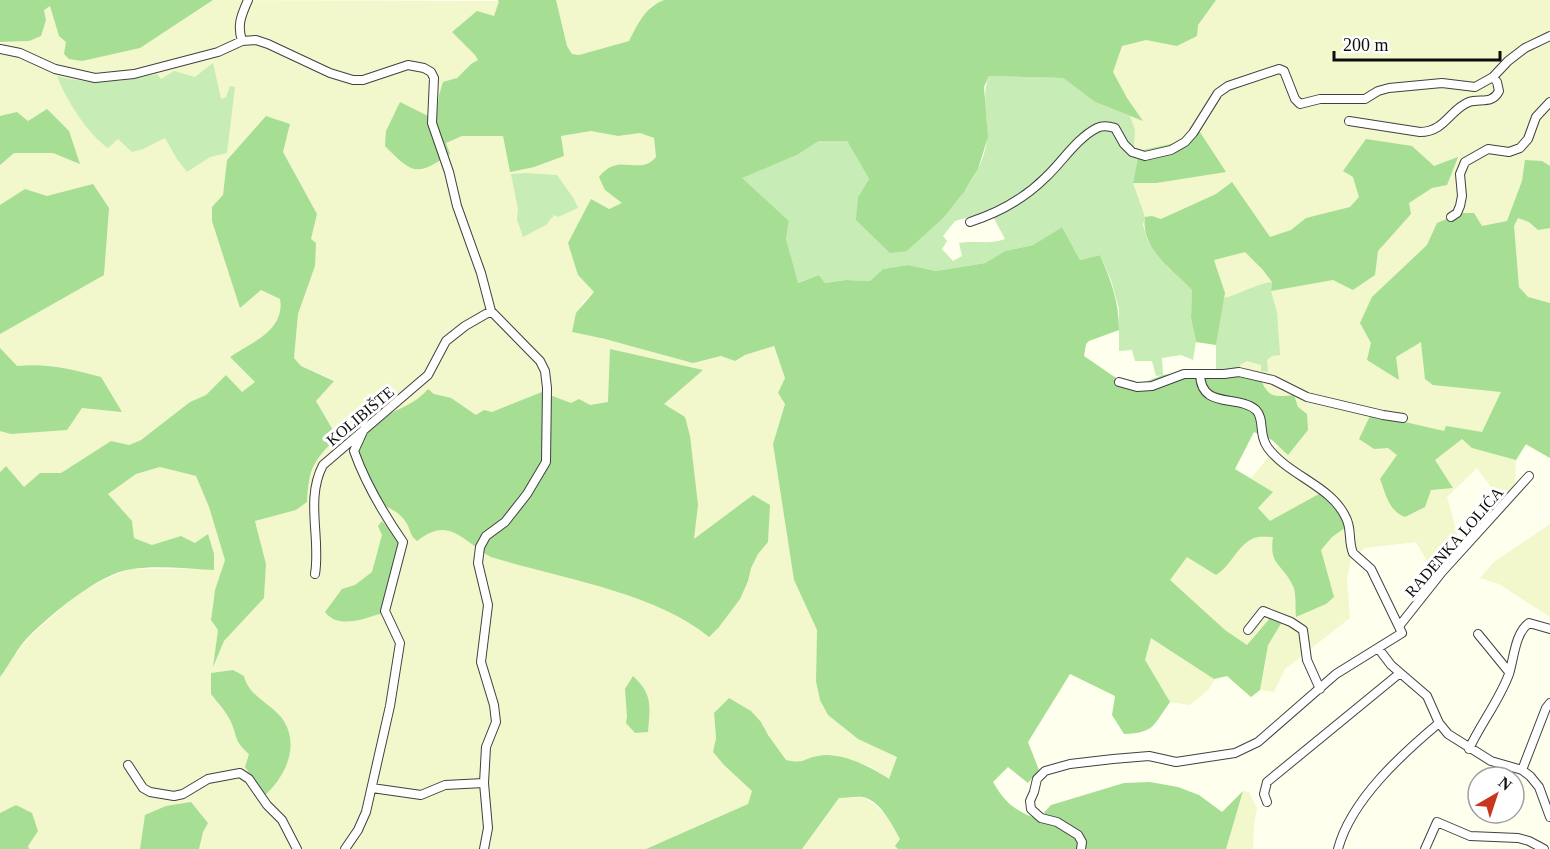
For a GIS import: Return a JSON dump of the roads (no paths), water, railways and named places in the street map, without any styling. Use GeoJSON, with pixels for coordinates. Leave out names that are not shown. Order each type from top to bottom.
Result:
{"type":"FeatureCollection","features":[{"type":"Feature","properties":{"kind":"street"},"geometry":{"type":"LineString","coordinates":[[242,41],[238,29],[239,21],[248,0]]}},
{"type":"Feature","properties":{"kind":"street"},"geometry":{"type":"LineString","coordinates":[[970,222],[998,212],[1033,188],[1099,127],[1115,128],[1127,148],[1145,156],[1171,150],[1185,142],[1200,122],[1212,100],[1227,86],[1280,69],[1284,71],[1295,99],[1300,104],[1320,99],[1365,99],[1378,91],[1389,88],[1442,83],[1475,87],[1493,77],[1525,48],[1550,36]]}},
{"type":"Feature","properties":{"kind":"street"},"geometry":{"type":"LineString","coordinates":[[0,49],[20,53],[55,69],[95,78],[134,74],[218,52],[242,41],[256,40],[330,73],[353,80],[363,80],[408,65],[416,65],[431,72],[434,78],[432,123],[449,172],[457,206],[481,273],[491,311],[540,361],[545,371],[547,388],[546,462],[527,494],[505,522],[486,536],[480,547],[478,563],[488,605],[481,662],[494,705],[496,722],[486,747],[484,783],[488,828],[484,849]]}},
{"type":"Feature","properties":{"kind":"street"},"geometry":{"type":"LineString","coordinates":[[1349,121],[1420,132],[1431,130],[1444,123],[1467,103],[1486,101],[1495,97],[1499,91],[1493,77]]}},
{"type":"Feature","properties":{"kind":"street"},"geometry":{"type":"LineString","coordinates":[[1451,217],[1457,213],[1460,206],[1462,196],[1460,174],[1465,162],[1488,149],[1509,152],[1520,148],[1528,139],[1536,117],[1550,102]]}},
{"type":"Feature","properties":{"kind":"street","name":"KOLIBIŠTE"},"geometry":{"type":"LineString","coordinates":[[315,574],[317,475],[323,465],[366,425],[377,419],[428,375],[446,341],[465,326],[491,311]]}},
{"type":"Feature","properties":{"kind":"street"},"geometry":{"type":"LineString","coordinates":[[1119,382],[1137,387],[1152,386],[1179,375],[1239,372],[1273,380],[1307,397],[1403,418]]}},
{"type":"Feature","properties":{"kind":"street","name":"RADENKA LOLIĆA"},"geometry":{"type":"LineString","coordinates":[[1200,374],[1200,381],[1208,394],[1255,409],[1260,416],[1261,438],[1268,449],[1286,467],[1328,494],[1338,505],[1349,525],[1353,553],[1371,569],[1402,631],[1401,634],[1378,648]]}},
{"type":"Feature","properties":{"kind":"street"},"geometry":{"type":"LineString","coordinates":[[345,849],[358,830],[366,812],[390,706],[400,643],[385,611],[403,542],[379,507],[354,451],[366,425]]}},
{"type":"Feature","properties":{"kind":"street","name":"RADENKA LOLIĆA"},"geometry":{"type":"LineString","coordinates":[[1400,625],[1442,572],[1529,476]]}},
{"type":"Feature","properties":{"kind":"street"},"geometry":{"type":"LineString","coordinates":[[1248,630],[1263,611],[1300,627],[1304,633],[1307,660],[1320,689]]}},
{"type":"Feature","properties":{"kind":"street"},"geometry":{"type":"LineString","coordinates":[[1470,749],[1501,695],[1518,639],[1527,624],[1550,629]]}},
{"type":"Feature","properties":{"kind":"street"},"geometry":{"type":"LineString","coordinates":[[1478,634],[1509,672]]}},
{"type":"Feature","properties":{"kind":"street"},"geometry":{"type":"LineString","coordinates":[[1080,849],[1082,842],[1078,835],[1058,822],[1041,818],[1031,809],[1030,801],[1037,779],[1042,773],[1060,766],[1113,759],[1149,756],[1176,762],[1235,753],[1258,742],[1320,689],[1378,648],[1387,662],[1427,696],[1439,723],[1448,734],[1491,761],[1505,765]]}},
{"type":"Feature","properties":{"kind":"street"},"geometry":{"type":"LineString","coordinates":[[1267,801],[1264,794],[1267,782],[1400,673]]}},
{"type":"Feature","properties":{"kind":"street"},"geometry":{"type":"LineString","coordinates":[[1524,765],[1550,703]]}},
{"type":"Feature","properties":{"kind":"street"},"geometry":{"type":"LineString","coordinates":[[1338,849],[1359,807],[1376,783],[1402,755],[1439,723]]}},
{"type":"Feature","properties":{"kind":"street"},"geometry":{"type":"LineString","coordinates":[[128,765],[143,788],[150,792],[174,796],[183,794],[208,779],[240,773],[249,779],[267,805],[282,820],[297,849]]}},
{"type":"Feature","properties":{"kind":"street"},"geometry":{"type":"LineString","coordinates":[[1526,773],[1539,787],[1550,817]]}},
{"type":"Feature","properties":{"kind":"street"},"geometry":{"type":"LineString","coordinates":[[372,788],[421,795],[445,785],[484,783]]}},
{"type":"Feature","properties":{"kind":"street"},"geometry":{"type":"LineString","coordinates":[[1425,849],[1436,823],[1440,822],[1470,836],[1518,838],[1544,849]]}}]}
